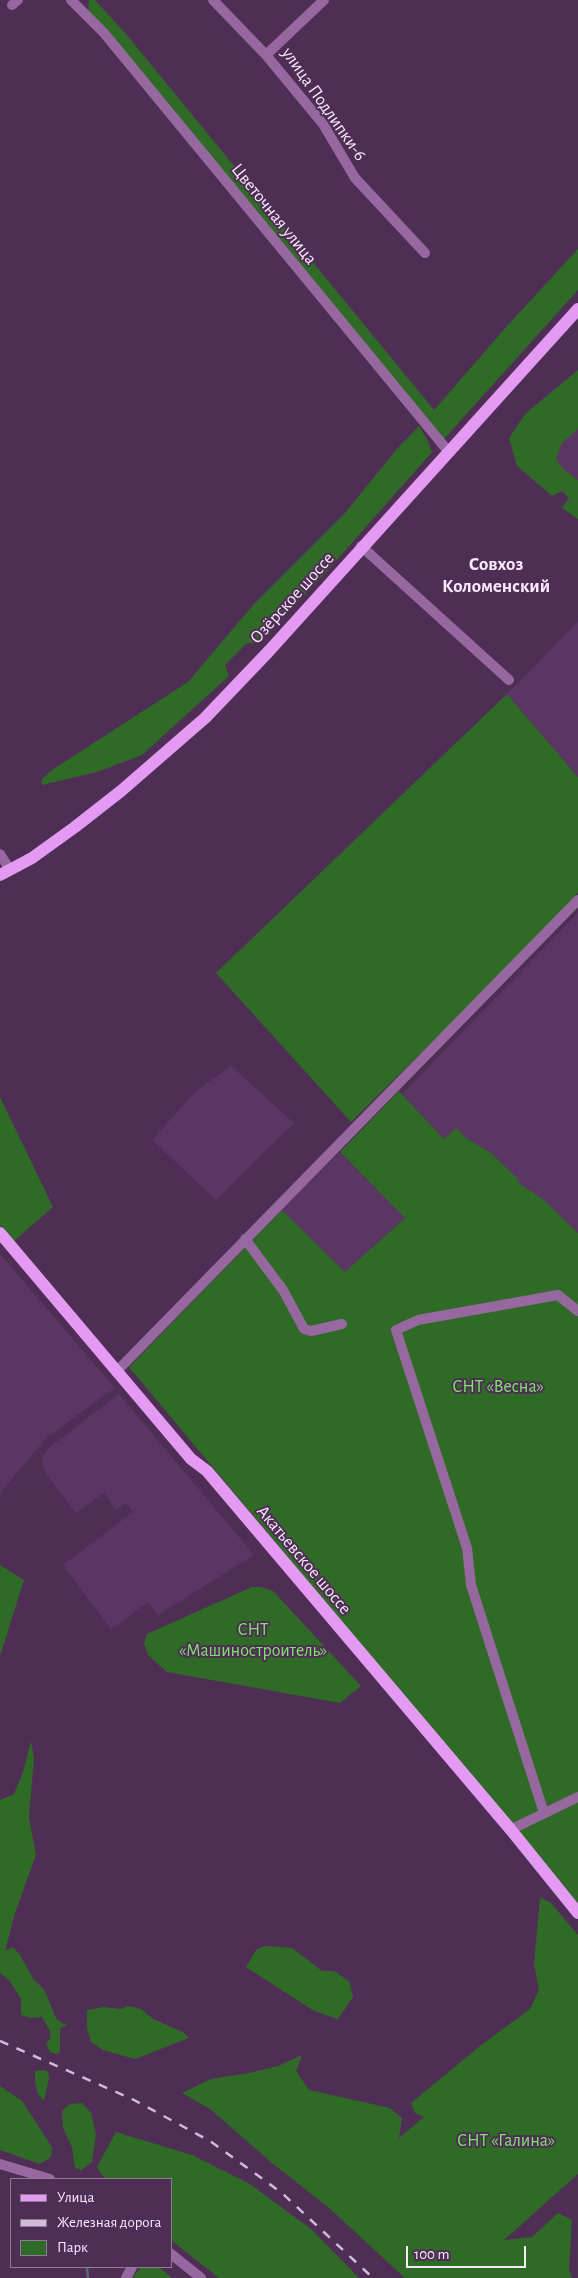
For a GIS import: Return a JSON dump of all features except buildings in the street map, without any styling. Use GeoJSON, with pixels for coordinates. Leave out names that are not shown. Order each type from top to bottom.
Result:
{"type":"FeatureCollection","features":[{"type":"Feature","properties":{"kind":"main road","name":"Озёрское шоссе"},"geometry":{"type":"LineString","coordinates":[[5,873],[32,858],[114,796],[205,718],[269,651],[578,309]]}},
{"type":"Feature","properties":{"kind":"main road","name":"Акатьевское шоссе"},"geometry":{"type":"LineString","coordinates":[[0,1233],[116,1372],[191,1458],[207,1471],[578,1913]]}},
{"type":"Feature","properties":{"kind":"street","name":"Цветочная улица"},"geometry":{"type":"LineString","coordinates":[[71,0],[104,33],[448,451]]}},
{"type":"Feature","properties":{"kind":"street"},"geometry":{"type":"LineString","coordinates":[[213,0],[266,55]]}},
{"type":"Feature","properties":{"kind":"street","name":"улица Подлипки-6"},"geometry":{"type":"LineString","coordinates":[[324,0],[266,55],[323,124],[355,178],[425,253]]}},
{"type":"Feature","properties":{"kind":"street"},"geometry":{"type":"LineString","coordinates":[[362,546],[509,680]]}},
{"type":"Feature","properties":{"kind":"street"},"geometry":{"type":"LineString","coordinates":[[0,854],[5,873]]}},
{"type":"Feature","properties":{"kind":"street"},"geometry":{"type":"LineString","coordinates":[[116,1372],[578,900]]}},
{"type":"Feature","properties":{"kind":"street"},"geometry":{"type":"LineString","coordinates":[[245,1239],[284,1290],[304,1328],[311,1331],[342,1324]]}},
{"type":"Feature","properties":{"kind":"street"},"geometry":{"type":"LineString","coordinates":[[544,1813],[471,1585],[467,1548],[396,1330],[418,1320],[558,1295],[578,1311]]}},
{"type":"Feature","properties":{"kind":"street"},"geometry":{"type":"LineString","coordinates":[[514,1828],[578,1797]]}},
{"type":"Feature","properties":{"kind":"street"},"geometry":{"type":"LineString","coordinates":[[0,2164],[47,2178]]}},
{"type":"Feature","properties":{"kind":"street"},"geometry":{"type":"LineString","coordinates":[[172,2255],[201,2278]]}},
{"type":"Feature","properties":{"kind":"shaded area"},"geometry":{"type":"Polygon","coordinates":[[[578,399],[578,504],[525,451],[578,399]]]}},
{"type":"Feature","properties":{"kind":"shaded area"},"geometry":{"type":"Polygon","coordinates":[[[578,622],[578,777],[507,694],[578,622]]]}},
{"type":"Feature","properties":{"kind":"shaded area"},"geometry":{"type":"Polygon","coordinates":[[[578,913],[578,1233],[544,1200],[518,1183],[490,1152],[466,1138],[457,1129],[444,1140],[402,1094],[578,913]]]}},
{"type":"Feature","properties":{"kind":"shaded area"},"geometry":{"type":"Polygon","coordinates":[[[231,1066],[294,1123],[216,1200],[152,1140],[196,1091],[231,1066]]]}},
{"type":"Feature","properties":{"kind":"shaded area"},"geometry":{"type":"Polygon","coordinates":[[[340,1152],[405,1218],[345,1272],[282,1210],[340,1152]]]}},
{"type":"Feature","properties":{"kind":"shaded area"},"geometry":{"type":"Polygon","coordinates":[[[0,1254],[115,1388],[47,1437],[0,1493],[0,1254]]]}},
{"type":"Feature","properties":{"kind":"shaded area"},"geometry":{"type":"Polygon","coordinates":[[[119,1394],[254,1555],[158,1615],[148,1602],[111,1629],[63,1565],[133,1512],[126,1503],[116,1510],[104,1493],[76,1513],[47,1475],[42,1462],[44,1454],[51,1446],[119,1394]]]}},
{"type":"Feature","properties":{"kind":"green space"},"geometry":{"type":"Polygon","coordinates":[[[89,0],[95,0],[126,34],[434,410],[508,325],[578,249],[578,290],[443,440],[88,12],[89,0]]]}},
{"type":"Feature","properties":{"kind":"green space"},"geometry":{"type":"Polygon","coordinates":[[[578,370],[578,429],[562,443],[556,459],[563,469],[578,480],[578,519],[562,508],[569,498],[562,491],[552,496],[517,466],[509,438],[525,414],[578,370]]]}},
{"type":"Feature","properties":{"kind":"green space"},"geometry":{"type":"Polygon","coordinates":[[[419,426],[432,452],[327,571],[259,643],[247,643],[225,665],[229,676],[142,755],[97,772],[42,785],[41,780],[52,770],[188,682],[254,604],[345,513],[396,450],[419,426]]]}},
{"type":"Feature","properties":{"kind":"green space"},"geometry":{"type":"Polygon","coordinates":[[[507,694],[578,777],[578,893],[506,969],[351,1122],[216,973],[507,694]]]}},
{"type":"Feature","properties":{"kind":"green space","name":"СНТ «Весна»"},"geometry":{"type":"Polygon","coordinates":[[[399,1091],[444,1139],[456,1128],[466,1138],[490,1152],[519,1180],[519,1183],[544,1200],[578,1233],[578,1904],[129,1367],[282,1210],[345,1272],[405,1218],[340,1152],[399,1091]]]}},
{"type":"Feature","properties":{"kind":"green space"},"geometry":{"type":"Polygon","coordinates":[[[0,1097],[53,1207],[14,1241],[0,1225],[0,1097]]]}},
{"type":"Feature","properties":{"kind":"green space"},"geometry":{"type":"Polygon","coordinates":[[[0,1565],[24,1580],[0,1656],[0,1565]]]}},
{"type":"Feature","properties":{"kind":"green space","name":"СНТ «Машиностроитель»"},"geometry":{"type":"Polygon","coordinates":[[[252,1587],[273,1591],[361,1686],[340,1703],[167,1672],[148,1655],[144,1643],[147,1634],[252,1587]]]}},
{"type":"Feature","properties":{"kind":"green space"},"geometry":{"type":"Polygon","coordinates":[[[31,1741],[34,1758],[29,1818],[36,1855],[15,1913],[5,1951],[13,1947],[20,1955],[34,1980],[44,1989],[56,2018],[63,2024],[68,2025],[60,2028],[60,2052],[56,2054],[50,2052],[46,2043],[50,2039],[50,2031],[42,2017],[30,2018],[21,2015],[21,1999],[9,1980],[0,1973],[0,1800],[14,1794],[23,1772],[31,1741]]]}},
{"type":"Feature","properties":{"kind":"green space","name":"СНТ «Галина»"},"geometry":{"type":"Polygon","coordinates":[[[540,1897],[551,1903],[578,1935],[578,2174],[504,2240],[532,2237],[558,2213],[572,2220],[569,2270],[572,2278],[405,2278],[328,2207],[272,2163],[210,2109],[182,2093],[211,2079],[278,2066],[302,2055],[296,2071],[309,2090],[390,2108],[402,2118],[399,2138],[424,2117],[415,2113],[411,2103],[480,2046],[530,2009],[539,1990],[534,1964],[540,1897]]]}},
{"type":"Feature","properties":{"kind":"green space"},"geometry":{"type":"Polygon","coordinates":[[[265,1946],[292,1948],[322,1971],[334,1971],[349,1981],[353,1997],[338,2019],[314,2011],[246,1967],[256,1950],[265,1946]]]}},
{"type":"Feature","properties":{"kind":"green space"},"geometry":{"type":"Polygon","coordinates":[[[128,2006],[141,2009],[153,2019],[183,2032],[189,2038],[135,2059],[103,2050],[91,2042],[87,2029],[87,2010],[104,2007],[121,2009],[128,2006]]]}},
{"type":"Feature","properties":{"kind":"green space"},"geometry":{"type":"Polygon","coordinates":[[[43,2070],[48,2072],[49,2078],[44,2101],[38,2094],[35,2082],[35,2071],[43,2070]]]}},
{"type":"Feature","properties":{"kind":"green space"},"geometry":{"type":"Polygon","coordinates":[[[0,2086],[22,2101],[52,2147],[51,2157],[40,2164],[0,2150],[0,2086]]]}},
{"type":"Feature","properties":{"kind":"green space"},"geometry":{"type":"Polygon","coordinates":[[[82,2103],[91,2113],[96,2134],[92,2162],[81,2170],[75,2168],[72,2147],[63,2128],[62,2111],[70,2104],[82,2103]]]}},
{"type":"Feature","properties":{"kind":"green space"},"geometry":{"type":"Polygon","coordinates":[[[116,2132],[192,2155],[250,2184],[311,2229],[359,2278],[219,2278],[172,2241],[172,2178],[104,2178],[97,2167],[116,2132]]]}},
{"type":"Feature","properties":{"kind":"green space"},"geometry":{"type":"Polygon","coordinates":[[[140,2268],[160,2268],[172,2278],[132,2278],[140,2268]]]}},
{"type":"Feature","properties":{"kind":"waterway"},"geometry":{"type":"LineString","coordinates":[[87,2268],[88,2278]]}},
{"type":"Feature","properties":{"kind":"railway"},"geometry":{"type":"LineString","coordinates":[[0,2041],[132,2099],[210,2141],[282,2193],[373,2278]]}},
{"type":"Feature","properties":{"kind":"district","name":"Совхоз Коломенский"},"geometry":{"type":"Point","coordinates":[496,575]}}]}
